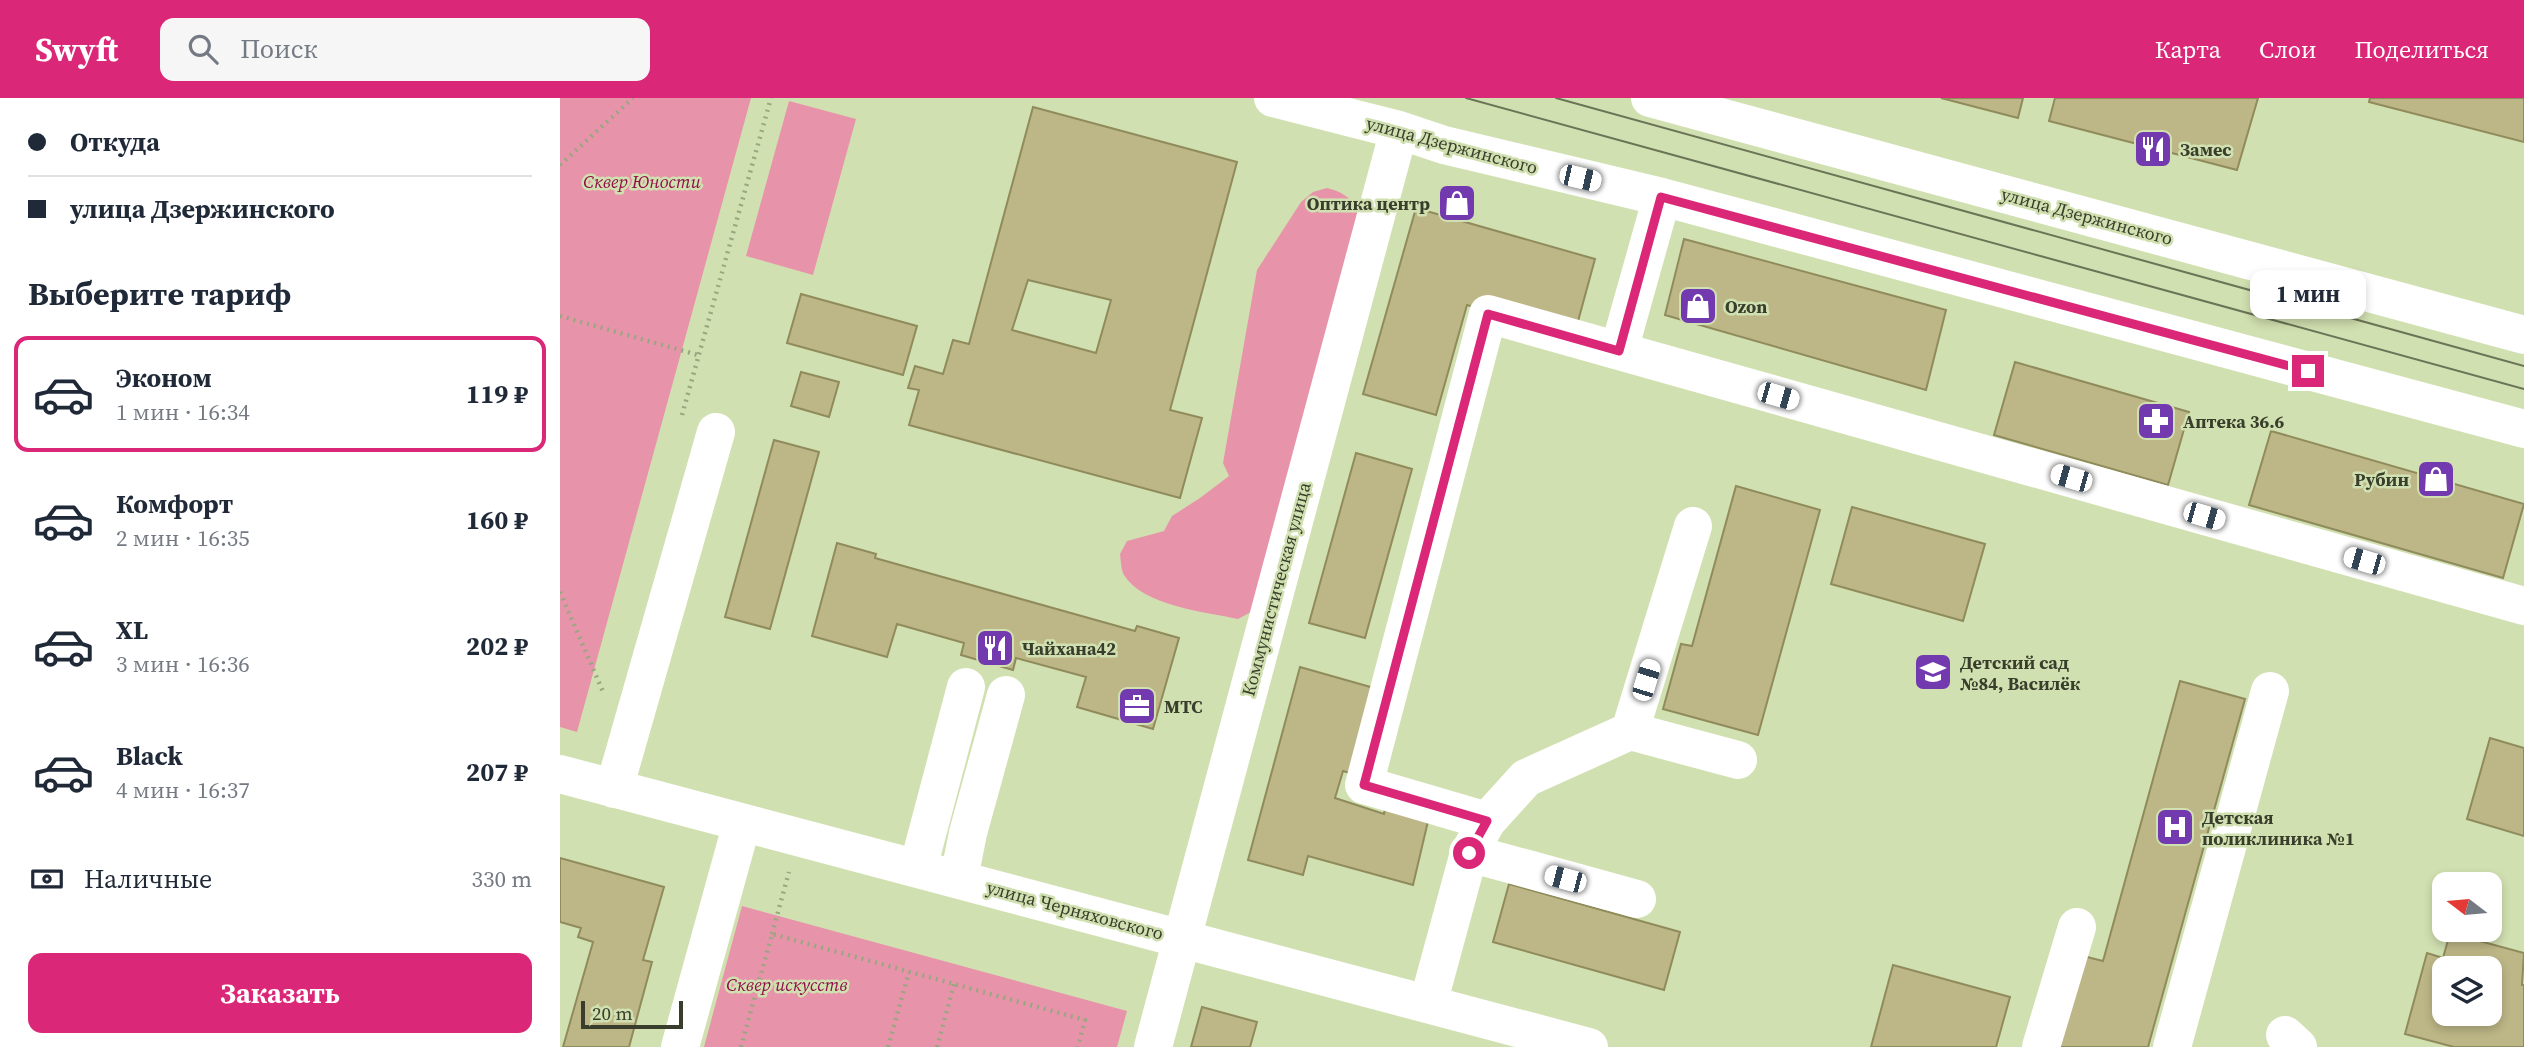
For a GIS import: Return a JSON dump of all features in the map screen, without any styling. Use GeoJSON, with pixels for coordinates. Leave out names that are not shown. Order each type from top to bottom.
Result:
{"type":"FeatureCollection","features":[{"type":"Feature","properties":{"kind":"street","name":"улица Дзержинского"},"geometry":{"type":"LineString","coordinates":[[1273,98],[1399,130],[1444,145],[1661,197],[2524,429]]}},
{"type":"Feature","properties":{"kind":"street","name":"улица Дзержинского"},"geometry":{"type":"LineString","coordinates":[[1650,98],[2524,335]]}},
{"type":"Feature","properties":{"kind":"street","name":"Коммунистическая улица"},"geometry":{"type":"LineString","coordinates":[[1153,1047],[1399,130]]}},
{"type":"Feature","properties":{"kind":"street"},"geometry":{"type":"LineString","coordinates":[[1619,351],[1661,197]]}},
{"type":"Feature","properties":{"kind":"street"},"geometry":{"type":"LineString","coordinates":[[1637,899],[1478,837],[1364,785],[1488,314],[2524,606]]}},
{"type":"Feature","properties":{"kind":"street"},"geometry":{"type":"LineString","coordinates":[[614,789],[716,432]]}},
{"type":"Feature","properties":{"kind":"street"},"geometry":{"type":"LineString","coordinates":[[1630,731],[1693,526]]}},
{"type":"Feature","properties":{"kind":"street"},"geometry":{"type":"LineString","coordinates":[[918,868],[966,687]]}},
{"type":"Feature","properties":{"kind":"street"},"geometry":{"type":"LineString","coordinates":[[2172,1047],[2270,691]]}},
{"type":"Feature","properties":{"kind":"street"},"geometry":{"type":"LineString","coordinates":[[959,878],[968,833],[1006,695]]}},
{"type":"Feature","properties":{"kind":"street"},"geometry":{"type":"LineString","coordinates":[[1428,1004],[1478,837],[1526,778],[1630,731],[1738,760]]}},
{"type":"Feature","properties":{"kind":"street","name":"улица Черняховского"},"geometry":{"type":"LineString","coordinates":[[560,774],[1589,1047]]}},
{"type":"Feature","properties":{"kind":"street"},"geometry":{"type":"LineString","coordinates":[[680,1047],[742,823]]}},
{"type":"Feature","properties":{"kind":"street"},"geometry":{"type":"LineString","coordinates":[[2041,1047],[2077,928]]}},
{"type":"Feature","properties":{"kind":"path"},"geometry":{"type":"LineString","coordinates":[[560,165],[633,98]]}},
{"type":"Feature","properties":{"kind":"path"},"geometry":{"type":"LineString","coordinates":[[560,316],[698,355]]}},
{"type":"Feature","properties":{"kind":"path"},"geometry":{"type":"LineString","coordinates":[[560,592],[605,698]]}},
{"type":"Feature","properties":{"kind":"path"},"geometry":{"type":"LineString","coordinates":[[741,1047],[789,872]]}},
{"type":"Feature","properties":{"kind":"path"},"geometry":{"type":"LineString","coordinates":[[772,934],[1085,1020],[1078,1047]]}},
{"type":"Feature","properties":{"kind":"path"},"geometry":{"type":"LineString","coordinates":[[888,1047],[909,972]]}},
{"type":"Feature","properties":{"kind":"path"},"geometry":{"type":"LineString","coordinates":[[937,1047],[954,984]]}},
{"type":"Feature","properties":{"kind":"green space","name":"Сквер Юности"},"geometry":{"type":"Polygon","coordinates":[[[560,98],[751,98],[577,732],[560,727],[560,98]]]}},
{"type":"Feature","properties":{"kind":"green space"},"geometry":{"type":"Polygon","coordinates":[[[789,101],[856,119],[813,275],[746,256],[789,101]]]}},
{"type":"Feature","properties":{"kind":"green space"},"geometry":{"type":"Polygon","coordinates":[[[1327,188],[1350,199],[1362,221],[1251,612],[1238,619],[1160,601],[1133,586],[1124,575],[1120,554],[1127,541],[1164,531],[1172,516],[1229,476],[1223,463],[1257,270],[1301,202],[1313,192],[1327,188]]]}},
{"type":"Feature","properties":{"kind":"green space","name":"Сквер искусств"},"geometry":{"type":"Polygon","coordinates":[[[742,906],[1127,1011],[1117,1047],[704,1047],[742,906]]]}},
{"type":"Feature","properties":{"kind":"building"},"geometry":{"type":"Polygon","coordinates":[[[1941,98],[2023,98],[2018,118],[1941,98]]]}},
{"type":"Feature","properties":{"kind":"building"},"geometry":{"type":"Polygon","coordinates":[[[2055,98],[2258,98],[2237,170],[2049,121],[2055,98]]]}},
{"type":"Feature","properties":{"kind":"building"},"geometry":{"type":"Polygon","coordinates":[[[2370,98],[2524,98],[2524,142],[2369,102],[2370,98]]]}},
{"type":"Feature","properties":{"kind":"building"},"geometry":{"type":"Polygon","coordinates":[[[1033,107],[1237,162],[1170,410],[1202,418],[1180,498],[909,425],[919,390],[908,388],[915,366],[943,374],[953,340],[969,344],[1033,107]],[[1028,280],[1012,330],[1096,353],[1111,300],[1028,280]]]}},
{"type":"Feature","properties":{"kind":"building"},"geometry":{"type":"Polygon","coordinates":[[[1416,208],[1595,259],[1574,336],[1467,305],[1436,415],[1363,394],[1416,208]]]}},
{"type":"Feature","properties":{"kind":"building"},"geometry":{"type":"Polygon","coordinates":[[[1684,239],[1946,310],[1926,390],[1665,315],[1684,239]]]}},
{"type":"Feature","properties":{"kind":"building"},"geometry":{"type":"Polygon","coordinates":[[[801,294],[917,326],[903,375],[787,343],[801,294]]]}},
{"type":"Feature","properties":{"kind":"building"},"geometry":{"type":"Polygon","coordinates":[[[2015,362],[2189,412],[2168,485],[1994,435],[2015,362]]]}},
{"type":"Feature","properties":{"kind":"building"},"geometry":{"type":"Polygon","coordinates":[[[801,372],[839,382],[829,417],[791,406],[801,372]]]}},
{"type":"Feature","properties":{"kind":"building"},"geometry":{"type":"Polygon","coordinates":[[[2271,431],[2524,504],[2503,578],[2249,505],[2271,431]]]}},
{"type":"Feature","properties":{"kind":"building"},"geometry":{"type":"Polygon","coordinates":[[[774,440],[819,452],[770,629],[725,617],[774,440]]]}},
{"type":"Feature","properties":{"kind":"building"},"geometry":{"type":"Polygon","coordinates":[[[1356,453],[1412,469],[1365,638],[1309,623],[1356,453]]]}},
{"type":"Feature","properties":{"kind":"building"},"geometry":{"type":"Polygon","coordinates":[[[1736,486],[1820,510],[1758,735],[1663,709],[1681,644],[1692,646],[1736,486]]]}},
{"type":"Feature","properties":{"kind":"building"},"geometry":{"type":"Polygon","coordinates":[[[1852,507],[1985,544],[1963,621],[1831,584],[1852,507]]]}},
{"type":"Feature","properties":{"kind":"building"},"geometry":{"type":"Polygon","coordinates":[[[837,543],[876,554],[875,558],[1135,631],[1137,626],[1179,638],[1153,729],[1077,707],[1086,677],[1016,658],[1013,670],[961,655],[964,643],[897,624],[887,657],[812,636],[837,543]]]}},
{"type":"Feature","properties":{"kind":"building"},"geometry":{"type":"Polygon","coordinates":[[[1300,667],[1374,688],[1353,774],[1343,771],[1335,798],[1384,814],[1386,804],[1429,817],[1413,885],[1308,856],[1303,875],[1248,860],[1300,667]]]}},
{"type":"Feature","properties":{"kind":"building","name":"Детская поликлиника №1"},"geometry":{"type":"Polygon","coordinates":[[[2180,681],[2245,699],[2148,1047],[2053,1047],[2079,955],[2103,961],[2180,681]]]}},
{"type":"Feature","properties":{"kind":"building"},"geometry":{"type":"Polygon","coordinates":[[[2490,738],[2524,748],[2524,836],[2467,819],[2490,738]]]}},
{"type":"Feature","properties":{"kind":"building"},"geometry":{"type":"Polygon","coordinates":[[[560,858],[664,887],[643,960],[652,962],[629,1047],[563,1047],[593,942],[578,937],[581,928],[560,922],[560,858]]]}},
{"type":"Feature","properties":{"kind":"building"},"geometry":{"type":"Polygon","coordinates":[[[1509,884],[1680,932],[1664,990],[1493,942],[1509,884]]]}},
{"type":"Feature","properties":{"kind":"building"},"geometry":{"type":"Polygon","coordinates":[[[2447,942],[2483,942],[2524,953],[2524,1047],[2454,1047],[2405,1034],[2427,953],[2437,956],[2432,956],[2432,1026],[2502,1026],[2502,956],[2444,956],[2447,942]]]}},
{"type":"Feature","properties":{"kind":"building"},"geometry":{"type":"Polygon","coordinates":[[[1893,965],[2010,997],[1996,1047],[1871,1047],[1893,965]]]}},
{"type":"Feature","properties":{"kind":"building"},"geometry":{"type":"Polygon","coordinates":[[[1202,1007],[1257,1022],[1250,1047],[1191,1047],[1202,1007]]]}},
{"type":"Feature","properties":{"kind":"tram line"},"geometry":{"type":"LineString","coordinates":[[1466,98],[2524,389]]}},
{"type":"Feature","properties":{"kind":"tram line"},"geometry":{"type":"LineString","coordinates":[[1556,98],[2524,366]]}},
{"type":"Feature","properties":{"kind":"place","name":"Замес"},"geometry":{"type":"Point","coordinates":[2153,149]}},
{"type":"Feature","properties":{"kind":"place","name":"Оптика центр"},"geometry":{"type":"Point","coordinates":[1457,203]}},
{"type":"Feature","properties":{"kind":"place","name":"Ozon"},"geometry":{"type":"Point","coordinates":[1698,306]}},
{"type":"Feature","properties":{"kind":"place","name":"Аптека 36.6"},"geometry":{"type":"Point","coordinates":[2156,421]}},
{"type":"Feature","properties":{"kind":"place","name":"Рубин"},"geometry":{"type":"Point","coordinates":[2436,479]}},
{"type":"Feature","properties":{"kind":"place","name":"Чайхана42"},"geometry":{"type":"Point","coordinates":[995,648]}},
{"type":"Feature","properties":{"kind":"place","name":"Детский сад №84, Василёк"},"geometry":{"type":"Point","coordinates":[1933,672]}},
{"type":"Feature","properties":{"kind":"place","name":"МТС"},"geometry":{"type":"Point","coordinates":[1137,706]}},
{"type":"Feature","properties":{"kind":"place","name":"Детская поликлиника №1"},"geometry":{"type":"Point","coordinates":[2175,827]}},
{"type":"Feature","properties":{"kind":"route"},"geometry":{"type":"LineString","coordinates":[[1469,853],[1487,821],[1364,785],[1488,314],[1619,351],[1661,197],[2308,371]]}}]}
